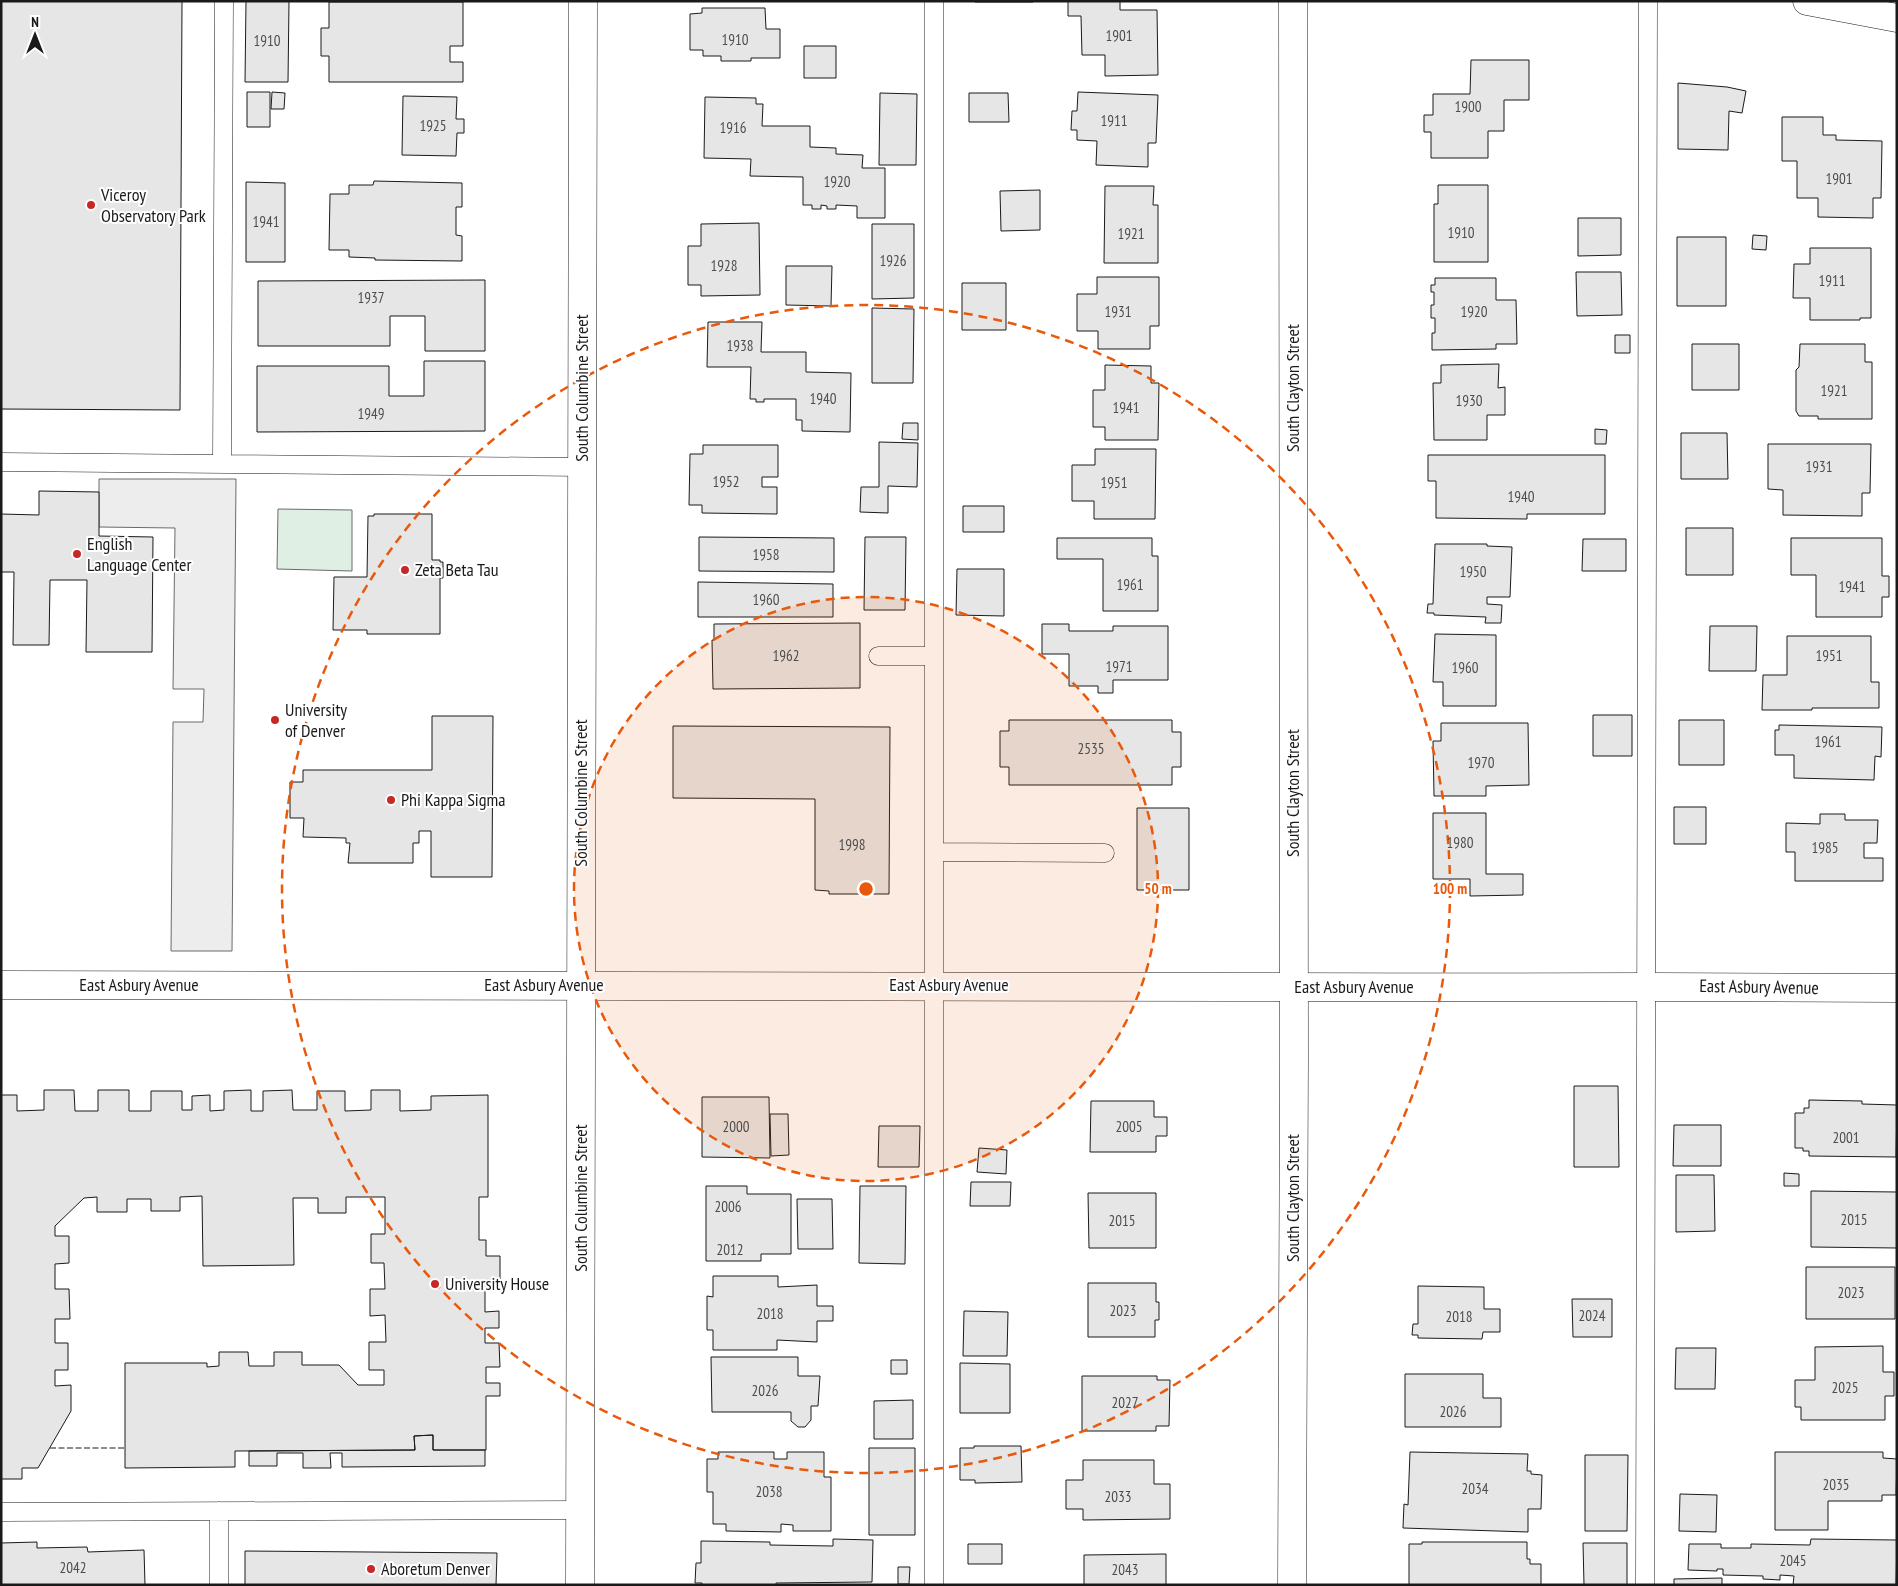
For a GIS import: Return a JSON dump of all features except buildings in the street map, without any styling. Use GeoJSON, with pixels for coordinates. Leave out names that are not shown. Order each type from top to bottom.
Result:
{"type":"FeatureCollection","features":[{"type":"Feature","properties":{"kind":"street","name":"South Columbine Street"},"geometry":{"type":"LineString","coordinates":[[580,1585],[583,1]]}},
{"type":"Feature","properties":{"kind":"street","name":"South Clayton Street"},"geometry":{"type":"LineString","coordinates":[[1292,1585],[1293,1]]}},
{"type":"Feature","properties":{"kind":"street"},"geometry":{"type":"LineString","coordinates":[[1807,1],[1897,18]]}},
{"type":"Feature","properties":{"kind":"street","name":"East Asbury Avenue"},"geometry":{"type":"LineString","coordinates":[[1,985],[1646,986],[1897,988]]}},
{"type":"Feature","properties":{"kind":"lane"},"geometry":{"type":"LineString","coordinates":[[222,463],[224,1]]}},
{"type":"Feature","properties":{"kind":"lane"},"geometry":{"type":"LineString","coordinates":[[934,1],[934,1585]]}},
{"type":"Feature","properties":{"kind":"lane"},"geometry":{"type":"LineString","coordinates":[[1645,1585],[1648,1]]}},
{"type":"Feature","properties":{"kind":"lane"},"geometry":{"type":"LineString","coordinates":[[1,462],[582,467]]}},
{"type":"Feature","properties":{"kind":"lane"},"geometry":{"type":"LineString","coordinates":[[878,656],[934,656]]}},
{"type":"Feature","properties":{"kind":"lane"},"geometry":{"type":"LineString","coordinates":[[934,852],[1105,854]]}},
{"type":"Feature","properties":{"kind":"lane"},"geometry":{"type":"LineString","coordinates":[[1,1512],[581,1510]]}},
{"type":"Feature","properties":{"kind":"lane"},"geometry":{"type":"LineString","coordinates":[[219,1511],[219,1585]]}},
{"type":"Feature","properties":{"kind":"green space"},"geometry":{"type":"Polygon","coordinates":[[[278,509],[352,510],[352,571],[277,569],[278,509]]]}},
{"type":"Feature","properties":{"kind":"shaded area"},"geometry":{"type":"Polygon","coordinates":[[[99,479],[236,479],[232,951],[171,951],[173,722],[203,722],[204,689],[173,689],[175,528],[99,527],[99,479]]]}},
{"type":"Feature","properties":{"kind":"fence"},"geometry":{"type":"LineString","coordinates":[[50,1448],[125,1448]]}},
{"type":"Feature","properties":{"kind":"place","name":"Viceroy Observatory Park"},"geometry":{"type":"Point","coordinates":[91,205]}},
{"type":"Feature","properties":{"kind":"place","name":"English Language Center"},"geometry":{"type":"Point","coordinates":[77,554]}},
{"type":"Feature","properties":{"kind":"place","name":"Zeta Beta Tau"},"geometry":{"type":"Point","coordinates":[405,570]}},
{"type":"Feature","properties":{"kind":"place","name":"University of Denver"},"geometry":{"type":"Point","coordinates":[275,720]}},
{"type":"Feature","properties":{"kind":"place","name":"Phi Kappa Sigma"},"geometry":{"type":"Point","coordinates":[391,800]}},
{"type":"Feature","properties":{"kind":"place","name":"University House"},"geometry":{"type":"Point","coordinates":[435,1284]}},
{"type":"Feature","properties":{"kind":"place","name":"Aboretum Denver"},"geometry":{"type":"Point","coordinates":[371,1569]}}]}
